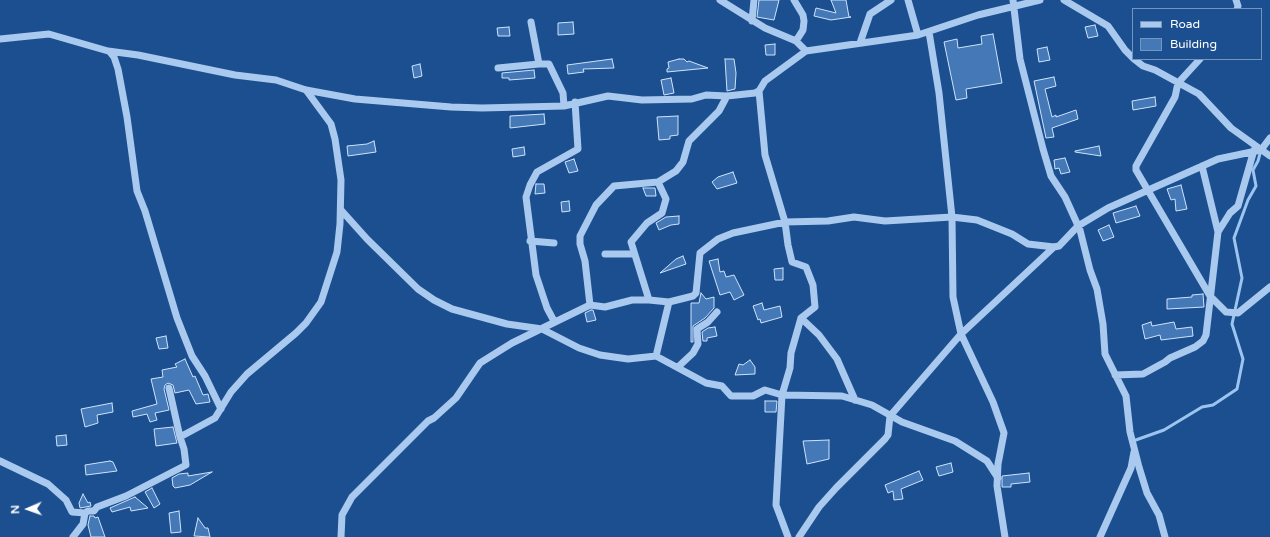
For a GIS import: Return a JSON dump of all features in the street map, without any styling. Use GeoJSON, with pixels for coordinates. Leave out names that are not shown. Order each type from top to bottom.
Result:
{"type":"FeatureCollection","features":[{"type":"Feature","properties":{"kind":"street"},"geometry":{"type":"LineString","coordinates":[[720,0],[752,21],[796,41],[806,51]]}},
{"type":"Feature","properties":{"kind":"street"},"geometry":{"type":"LineString","coordinates":[[752,21],[754,0]]}},
{"type":"Feature","properties":{"kind":"street"},"geometry":{"type":"LineString","coordinates":[[794,0],[803,15],[804,21],[803,30],[796,41]]}},
{"type":"Feature","properties":{"kind":"street"},"geometry":{"type":"LineString","coordinates":[[860,43],[870,14],[891,0]]}},
{"type":"Feature","properties":{"kind":"street"},"geometry":{"type":"LineString","coordinates":[[908,0],[918,35]]}},
{"type":"Feature","properties":{"kind":"street"},"geometry":{"type":"LineString","coordinates":[[788,537],[776,505],[782,395],[790,368],[791,353],[801,318],[815,307],[813,285],[806,267],[792,262],[785,222],[765,155],[758,91],[765,81],[806,51],[918,35],[1013,3],[1040,0]]}},
{"type":"Feature","properties":{"kind":"street"},"geometry":{"type":"LineString","coordinates":[[1064,0],[1108,26],[1125,50],[1132,56]]}},
{"type":"Feature","properties":{"kind":"street"},"geometry":{"type":"LineString","coordinates":[[1013,3],[1020,59],[1043,149],[1051,176],[1065,197],[1078,226],[1090,270],[1097,289],[1103,324],[1105,354],[1126,396],[1130,432],[1146,490],[1159,515],[1165,537]]}},
{"type":"Feature","properties":{"kind":"street"},"geometry":{"type":"LineString","coordinates":[[531,22],[539,64]]}},
{"type":"Feature","properties":{"kind":"street"},"geometry":{"type":"LineString","coordinates":[[929,32],[939,93],[952,217],[953,291],[961,334],[1003,429],[1004,436],[998,464],[998,495],[1005,537]]}},
{"type":"Feature","properties":{"kind":"street"},"geometry":{"type":"LineString","coordinates":[[0,39],[49,34],[110,52],[138,55],[235,75],[276,80],[306,90],[355,99],[451,108],[564,106],[575,102],[608,96],[642,100],[692,99],[706,95],[727,96],[758,91]]}},
{"type":"Feature","properties":{"kind":"street"},"geometry":{"type":"LineString","coordinates":[[110,52],[116,61],[126,110],[137,191],[145,211],[177,318],[192,356],[205,376],[221,409]]}},
{"type":"Feature","properties":{"kind":"street"},"geometry":{"type":"LineString","coordinates":[[1136,60],[1143,66],[1155,70],[1200,94],[1231,128],[1257,150],[1270,156]]}},
{"type":"Feature","properties":{"kind":"street"},"geometry":{"type":"LineString","coordinates":[[1199,60],[1178,83],[1175,97],[1136,168],[1147,191],[1210,296],[1226,312],[1238,313],[1270,287]]}},
{"type":"Feature","properties":{"kind":"street"},"geometry":{"type":"LineString","coordinates":[[498,68],[549,64],[563,93],[564,106]]}},
{"type":"Feature","properties":{"kind":"street"},"geometry":{"type":"LineString","coordinates":[[180,437],[215,418],[231,392],[247,374],[296,333],[320,304],[336,255],[341,210],[341,180],[335,139],[329,121],[306,90]]}},
{"type":"Feature","properties":{"kind":"street"},"geometry":{"type":"LineString","coordinates":[[590,305],[586,287],[586,261],[580,244],[580,236],[594,208],[614,186],[658,182],[676,171],[683,162],[689,141],[719,111],[727,96]]}},
{"type":"Feature","properties":{"kind":"street"},"geometry":{"type":"LineString","coordinates":[[554,321],[547,308],[536,275],[526,206],[527,192],[537,172],[578,149],[575,102]]}},
{"type":"Feature","properties":{"kind":"street"},"geometry":{"type":"LineString","coordinates":[[1218,232],[1230,213],[1238,206],[1257,150],[1270,138]]}},
{"type":"Feature","properties":{"kind":"street"},"geometry":{"type":"LineString","coordinates":[[341,537],[342,515],[352,496],[428,421],[434,418],[456,398],[477,366],[512,343],[542,329],[554,321],[590,305],[604,307],[632,300],[669,302],[689,298],[696,293],[700,253],[718,239],[735,232],[785,222],[828,221],[854,217],[885,221],[952,217],[977,220],[1012,234],[1028,244],[1054,247],[1059,246],[1078,226],[1108,208],[1218,159],[1257,150]]}},
{"type":"Feature","properties":{"kind":"street"},"geometry":{"type":"LineString","coordinates":[[1115,375],[1143,374],[1203,341],[1206,335],[1218,232],[1202,166]]}},
{"type":"Feature","properties":{"kind":"street"},"geometry":{"type":"LineString","coordinates":[[648,300],[631,242],[647,224],[662,213],[666,199],[658,182]]}},
{"type":"Feature","properties":{"kind":"street"},"geometry":{"type":"LineString","coordinates":[[341,210],[367,239],[418,289],[434,300],[452,309],[477,316],[542,329],[579,348],[600,355],[628,359],[656,356],[706,383],[722,386],[731,396],[753,396],[765,390],[782,395],[842,396],[855,400],[883,410],[890,416],[955,441],[987,462],[998,478]]}},
{"type":"Feature","properties":{"kind":"street"},"geometry":{"type":"LineString","coordinates":[[530,241],[554,242]]}},
{"type":"Feature","properties":{"kind":"street"},"geometry":{"type":"LineString","coordinates":[[799,537],[819,507],[885,439],[888,435],[890,416],[961,334],[1054,247]]}},
{"type":"Feature","properties":{"kind":"street"},"geometry":{"type":"LineString","coordinates":[[606,254],[634,254]]}},
{"type":"Feature","properties":{"kind":"street"},"geometry":{"type":"LineString","coordinates":[[656,356],[669,302]]}},
{"type":"Feature","properties":{"kind":"street"},"geometry":{"type":"LineString","coordinates":[[678,367],[692,353],[698,344],[697,329],[708,322],[717,312]]}},
{"type":"Feature","properties":{"kind":"street"},"geometry":{"type":"LineString","coordinates":[[801,318],[819,335],[837,359],[855,400]]}},
{"type":"Feature","properties":{"kind":"street"},"geometry":{"type":"LineString","coordinates":[[0,461],[28,473],[48,484],[66,500],[72,512],[85,513],[88,511],[94,511],[97,507],[126,496],[186,465],[184,449],[169,388]]}},
{"type":"Feature","properties":{"kind":"street"},"geometry":{"type":"LineString","coordinates":[[1100,537],[1131,468],[1135,450]]}},
{"type":"Feature","properties":{"kind":"street"},"geometry":{"type":"LineString","coordinates":[[73,537],[83,524],[85,513]]}},
{"type":"Feature","properties":{"kind":"building"},"geometry":{"type":"Polygon","coordinates":[[[759,0],[779,0],[774,20],[757,17],[759,0]]]}},
{"type":"Feature","properties":{"kind":"building"},"geometry":{"type":"Polygon","coordinates":[[[831,0],[846,0],[849,17],[851,17],[831,20],[814,16],[816,8],[836,13],[831,0]]]}},
{"type":"Feature","properties":{"kind":"building"},"geometry":{"type":"Polygon","coordinates":[[[573,22],[574,34],[558,35],[558,23],[573,22]]]}},
{"type":"Feature","properties":{"kind":"building"},"geometry":{"type":"Polygon","coordinates":[[[1095,25],[1098,36],[1088,38],[1085,27],[1095,25]]]}},
{"type":"Feature","properties":{"kind":"building"},"geometry":{"type":"Polygon","coordinates":[[[509,27],[510,36],[498,36],[497,28],[509,27]]]}},
{"type":"Feature","properties":{"kind":"building"},"geometry":{"type":"Polygon","coordinates":[[[993,34],[1002,83],[966,89],[967,98],[956,100],[944,42],[957,39],[958,48],[982,44],[981,36],[993,34]]]}},
{"type":"Feature","properties":{"kind":"building"},"geometry":{"type":"Polygon","coordinates":[[[775,44],[775,55],[766,55],[765,45],[775,44]]]}},
{"type":"Feature","properties":{"kind":"building"},"geometry":{"type":"Polygon","coordinates":[[[1047,47],[1050,60],[1039,62],[1037,49],[1047,47]]]}},
{"type":"Feature","properties":{"kind":"building"},"geometry":{"type":"Polygon","coordinates":[[[612,59],[614,68],[583,69],[584,72],[568,74],[567,65],[612,59]]]}},
{"type":"Feature","properties":{"kind":"building"},"geometry":{"type":"Polygon","coordinates":[[[684,59],[687,62],[689,61],[708,68],[667,72],[667,69],[669,68],[668,62],[684,59]]]}},
{"type":"Feature","properties":{"kind":"building"},"geometry":{"type":"Polygon","coordinates":[[[725,59],[734,59],[736,73],[735,89],[727,91],[725,59]]]}},
{"type":"Feature","properties":{"kind":"building"},"geometry":{"type":"Polygon","coordinates":[[[420,64],[422,76],[414,78],[412,66],[420,64]]]}},
{"type":"Feature","properties":{"kind":"building"},"geometry":{"type":"Polygon","coordinates":[[[534,70],[535,78],[509,80],[509,78],[502,78],[502,73],[534,70]]]}},
{"type":"Feature","properties":{"kind":"building"},"geometry":{"type":"Polygon","coordinates":[[[1054,77],[1056,86],[1045,89],[1052,117],[1076,110],[1078,119],[1052,128],[1054,137],[1046,138],[1034,81],[1054,77]]]}},
{"type":"Feature","properties":{"kind":"building"},"geometry":{"type":"Polygon","coordinates":[[[671,78],[674,93],[664,95],[661,80],[671,78]]]}},
{"type":"Feature","properties":{"kind":"building"},"geometry":{"type":"Polygon","coordinates":[[[1155,97],[1156,106],[1133,110],[1132,101],[1155,97]]]}},
{"type":"Feature","properties":{"kind":"building"},"geometry":{"type":"Polygon","coordinates":[[[544,114],[545,124],[510,128],[510,116],[544,114]]]}},
{"type":"Feature","properties":{"kind":"building"},"geometry":{"type":"Polygon","coordinates":[[[678,116],[678,135],[670,136],[670,139],[659,140],[657,117],[678,116]]]}},
{"type":"Feature","properties":{"kind":"building"},"geometry":{"type":"Polygon","coordinates":[[[374,141],[376,152],[348,156],[347,146],[367,144],[374,141]]]}},
{"type":"Feature","properties":{"kind":"building"},"geometry":{"type":"Polygon","coordinates":[[[1099,146],[1101,156],[1075,152],[1075,151],[1099,146]]]}},
{"type":"Feature","properties":{"kind":"building"},"geometry":{"type":"Polygon","coordinates":[[[524,147],[525,155],[513,157],[512,149],[524,147]]]}},
{"type":"Feature","properties":{"kind":"building"},"geometry":{"type":"Polygon","coordinates":[[[1065,158],[1070,172],[1061,174],[1059,168],[1055,169],[1054,160],[1065,158]]]}},
{"type":"Feature","properties":{"kind":"building"},"geometry":{"type":"Polygon","coordinates":[[[574,159],[578,171],[569,173],[565,162],[574,159]]]}},
{"type":"Feature","properties":{"kind":"building"},"geometry":{"type":"Polygon","coordinates":[[[733,172],[737,183],[717,189],[712,182],[718,177],[733,172]]]}},
{"type":"Feature","properties":{"kind":"building"},"geometry":{"type":"Polygon","coordinates":[[[536,184],[544,184],[545,193],[535,194],[536,184]]]}},
{"type":"Feature","properties":{"kind":"building"},"geometry":{"type":"Polygon","coordinates":[[[1181,185],[1187,209],[1176,211],[1175,199],[1171,200],[1167,189],[1181,185]]]}},
{"type":"Feature","properties":{"kind":"building"},"geometry":{"type":"Polygon","coordinates":[[[643,188],[655,188],[656,196],[646,196],[643,188]]]}},
{"type":"Feature","properties":{"kind":"building"},"geometry":{"type":"Polygon","coordinates":[[[569,201],[570,211],[562,212],[561,202],[569,201]]]}},
{"type":"Feature","properties":{"kind":"building"},"geometry":{"type":"Polygon","coordinates":[[[1136,206],[1140,216],[1116,223],[1113,213],[1136,206]]]}},
{"type":"Feature","properties":{"kind":"building"},"geometry":{"type":"Polygon","coordinates":[[[679,216],[679,224],[671,225],[659,230],[656,223],[666,217],[679,216]]]}},
{"type":"Feature","properties":{"kind":"building"},"geometry":{"type":"Polygon","coordinates":[[[1109,225],[1114,237],[1103,241],[1098,230],[1109,225]]]}},
{"type":"Feature","properties":{"kind":"building"},"geometry":{"type":"Polygon","coordinates":[[[683,256],[686,264],[660,273],[676,259],[683,256]]]}},
{"type":"Feature","properties":{"kind":"building"},"geometry":{"type":"Polygon","coordinates":[[[718,259],[720,272],[724,271],[726,277],[734,275],[744,295],[734,300],[730,292],[720,295],[709,261],[718,259]]]}},
{"type":"Feature","properties":{"kind":"building"},"geometry":{"type":"Polygon","coordinates":[[[783,268],[783,280],[775,280],[774,269],[783,268]]]}},
{"type":"Feature","properties":{"kind":"building"},"geometry":{"type":"Polygon","coordinates":[[[701,293],[706,299],[714,297],[714,308],[705,318],[693,326],[693,342],[691,342],[691,303],[699,303],[701,293]]]}},
{"type":"Feature","properties":{"kind":"building"},"geometry":{"type":"Polygon","coordinates":[[[1203,294],[1204,307],[1167,309],[1167,299],[1192,297],[1192,295],[1203,294]]]}},
{"type":"Feature","properties":{"kind":"building"},"geometry":{"type":"Polygon","coordinates":[[[762,303],[764,310],[780,306],[782,317],[761,323],[760,319],[758,320],[753,306],[762,303]]]}},
{"type":"Feature","properties":{"kind":"building"},"geometry":{"type":"Polygon","coordinates":[[[593,310],[596,320],[587,322],[585,313],[593,310]]]}},
{"type":"Feature","properties":{"kind":"building"},"geometry":{"type":"Polygon","coordinates":[[[1151,322],[1152,326],[1174,322],[1176,329],[1192,327],[1193,336],[1161,340],[1160,335],[1145,339],[1142,325],[1151,322]]]}},
{"type":"Feature","properties":{"kind":"building"},"geometry":{"type":"Polygon","coordinates":[[[715,327],[717,336],[707,338],[707,341],[703,341],[702,332],[708,328],[715,327]]]}},
{"type":"Feature","properties":{"kind":"building"},"geometry":{"type":"Polygon","coordinates":[[[166,336],[168,348],[159,349],[156,338],[166,336]]]}},
{"type":"Feature","properties":{"kind":"building"},"geometry":{"type":"Polygon","coordinates":[[[185,359],[193,377],[195,376],[203,395],[208,394],[210,402],[196,404],[189,390],[175,393],[173,385],[168,383],[165,385],[164,389],[169,410],[155,413],[157,420],[150,422],[147,414],[133,417],[132,411],[157,404],[151,379],[163,377],[162,370],[177,367],[175,364],[185,359]]]}},
{"type":"Feature","properties":{"kind":"building"},"geometry":{"type":"Polygon","coordinates":[[[750,360],[755,367],[755,374],[735,375],[739,364],[743,365],[750,360]]]}},
{"type":"Feature","properties":{"kind":"building"},"geometry":{"type":"Polygon","coordinates":[[[765,401],[777,401],[776,412],[765,412],[765,401]]]}},
{"type":"Feature","properties":{"kind":"building"},"geometry":{"type":"Polygon","coordinates":[[[112,403],[113,412],[97,415],[98,423],[85,427],[81,409],[112,403]]]}},
{"type":"Feature","properties":{"kind":"building"},"geometry":{"type":"Polygon","coordinates":[[[173,427],[177,443],[156,446],[154,429],[173,427]]]}},
{"type":"Feature","properties":{"kind":"building"},"geometry":{"type":"Polygon","coordinates":[[[66,435],[67,445],[57,446],[56,436],[66,435]]]}},
{"type":"Feature","properties":{"kind":"building"},"geometry":{"type":"Polygon","coordinates":[[[829,440],[829,459],[807,464],[803,441],[829,440]]]}},
{"type":"Feature","properties":{"kind":"building"},"geometry":{"type":"Polygon","coordinates":[[[110,461],[113,462],[117,471],[86,475],[85,465],[110,461]]]}},
{"type":"Feature","properties":{"kind":"building"},"geometry":{"type":"Polygon","coordinates":[[[951,463],[953,472],[939,476],[936,467],[951,463]]]}},
{"type":"Feature","properties":{"kind":"building"},"geometry":{"type":"Polygon","coordinates":[[[919,471],[923,480],[901,489],[903,499],[894,500],[893,491],[888,493],[885,485],[919,471]]]}},
{"type":"Feature","properties":{"kind":"building"},"geometry":{"type":"Polygon","coordinates":[[[212,472],[190,485],[175,488],[173,486],[172,478],[179,474],[188,473],[188,476],[212,472]]]}},
{"type":"Feature","properties":{"kind":"building"},"geometry":{"type":"Polygon","coordinates":[[[1029,473],[1030,482],[1011,484],[1011,487],[1002,487],[1002,476],[1029,473]]]}},
{"type":"Feature","properties":{"kind":"building"},"geometry":{"type":"Polygon","coordinates":[[[152,488],[160,504],[154,508],[145,492],[152,488]]]}},
{"type":"Feature","properties":{"kind":"building"},"geometry":{"type":"Polygon","coordinates":[[[83,494],[88,503],[90,502],[91,506],[80,508],[79,503],[83,494]]]}},
{"type":"Feature","properties":{"kind":"building"},"geometry":{"type":"Polygon","coordinates":[[[135,497],[148,508],[131,511],[130,507],[112,512],[110,508],[135,497]]]}},
{"type":"Feature","properties":{"kind":"building"},"geometry":{"type":"Polygon","coordinates":[[[179,511],[181,532],[171,533],[169,513],[179,511]]]}},
{"type":"Feature","properties":{"kind":"building"},"geometry":{"type":"Polygon","coordinates":[[[90,516],[94,516],[95,518],[98,517],[105,537],[91,537],[88,525],[90,516]]]}},
{"type":"Feature","properties":{"kind":"building"},"geometry":{"type":"Polygon","coordinates":[[[198,518],[205,528],[208,528],[210,537],[194,536],[198,518]]]}},
{"type":"Feature","properties":{"kind":"waterway"},"geometry":{"type":"LineString","coordinates":[[1133,441],[1164,430],[1202,407],[1213,405],[1237,389],[1243,359],[1232,324],[1242,278],[1234,238],[1248,200],[1256,186],[1253,170],[1258,161],[1261,150]]}}]}
